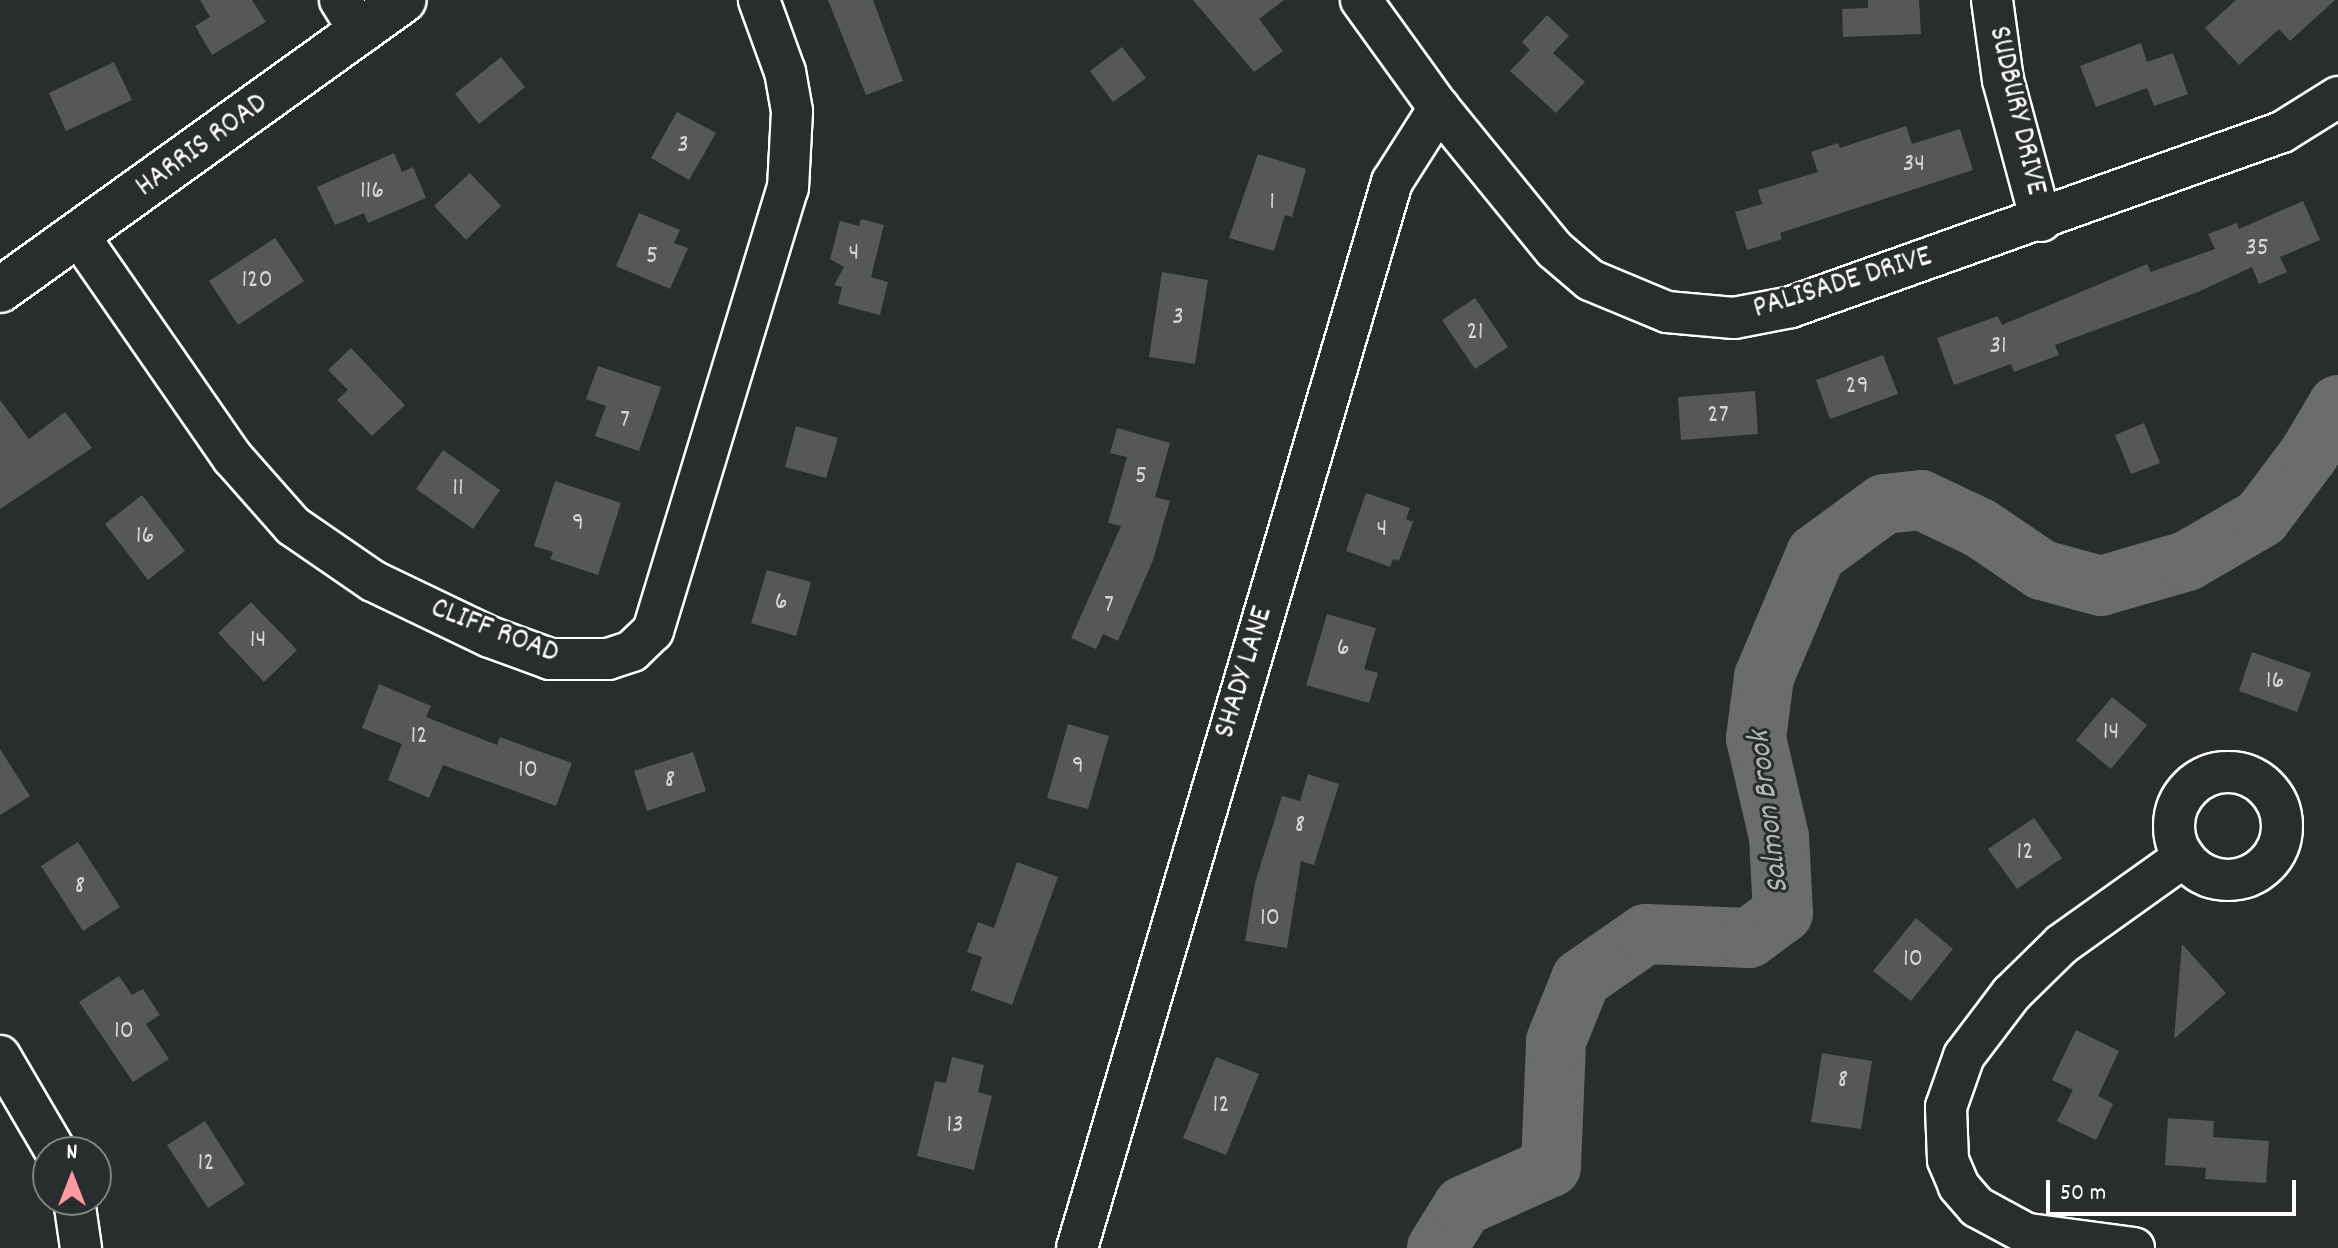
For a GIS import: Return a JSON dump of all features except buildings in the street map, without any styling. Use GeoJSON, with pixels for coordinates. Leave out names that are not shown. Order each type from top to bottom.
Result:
{"type":"FeatureCollection","features":[{"type":"Feature","properties":{"kind":"street","name":"HARRIS ROAD"},"geometry":{"type":"LineString","coordinates":[[0,290],[79,236],[351,16],[404,0]]}},
{"type":"Feature","properties":{"kind":"street","name":"CLIFF ROAD"},"geometry":{"type":"LineString","coordinates":[[79,236],[232,457],[293,526],[373,581],[490,637],[550,659],[608,659],[632,651],[653,631],[788,188],[792,111],[781,60],[759,0]]}},
{"type":"Feature","properties":{"kind":"street","name":"PALISADE DRIVE"},"geometry":{"type":"LineString","coordinates":[[1361,0],[1439,108],[1555,250],[1590,280],[1667,312],[1734,318],[1791,307],[2041,221],[2282,132],[2338,97]]}},
{"type":"Feature","properties":{"kind":"street","name":"SUDBURY DRIVE"},"geometry":{"type":"LineString","coordinates":[[1992,0],[2003,80],[2041,221]]}},
{"type":"Feature","properties":{"kind":"street","name":"SHADY LANE"},"geometry":{"type":"LineString","coordinates":[[1077,1248],[1392,182],[1439,108]]}},
{"type":"Feature","properties":{"kind":"street"},"geometry":{"type":"LineString","coordinates":[[2134,1248],[2027,1234],[1977,1207],[1959,1186],[1948,1160],[1946,1107],[1964,1056],[2019,986],[2071,937],[2184,857]]}},
{"type":"Feature","properties":{"kind":"street"},"geometry":{"type":"LineString","coordinates":[[0,1056],[47,1136]]}},
{"type":"Feature","properties":{"kind":"street"},"geometry":{"type":"LineString","coordinates":[[76,1216],[81,1248]]}},
{"type":"Feature","properties":{"kind":"waterway","name":"Salmon Brook"},"geometry":{"type":"LineString","coordinates":[[1437,1248],[1463,1206],[1551,1167],[1556,1041],[1581,979],[1646,934],[1749,938],[1783,913],[1779,837],[1756,738],[1764,677],[1816,554],[1884,504],[1921,500],[1980,528],[2042,570],[2101,586],[2187,561],[2261,518],[2309,454],[2338,405]]}}]}
